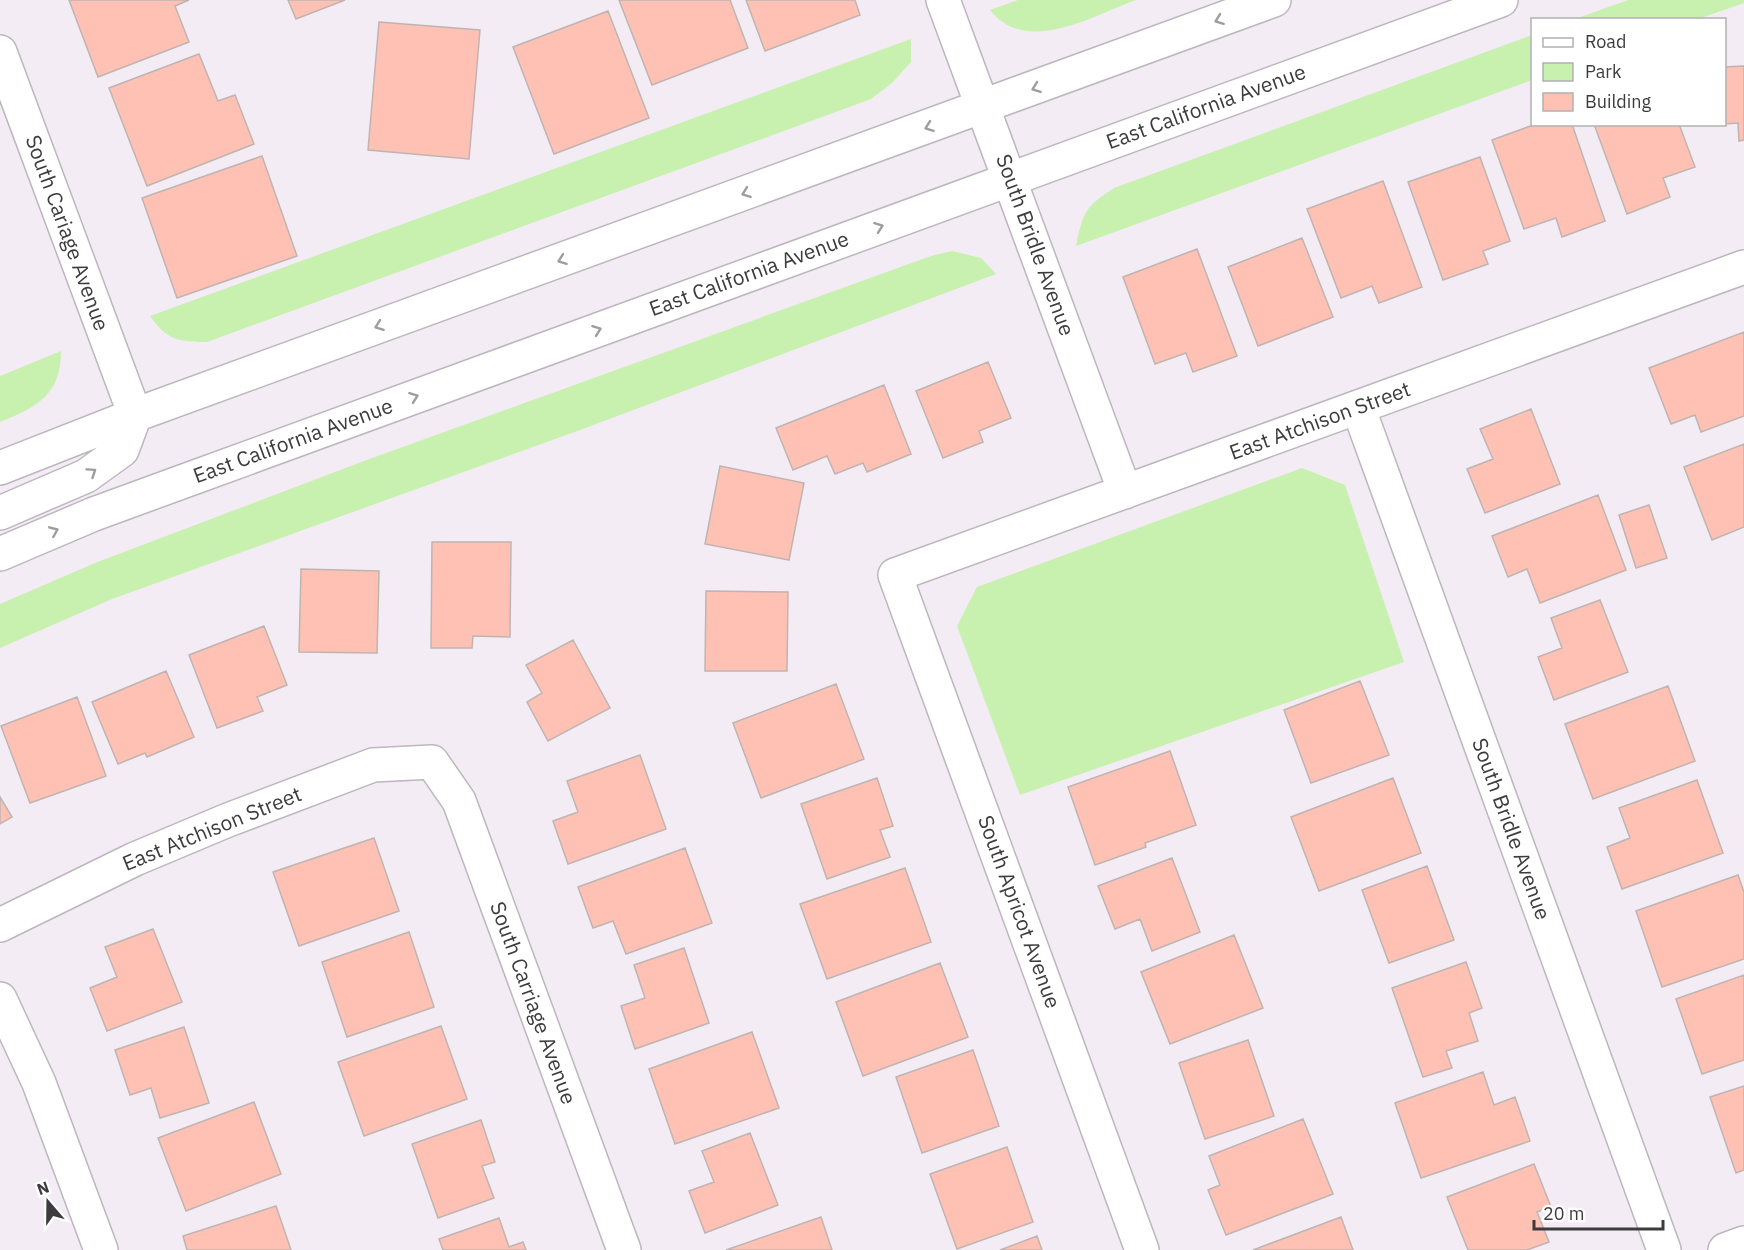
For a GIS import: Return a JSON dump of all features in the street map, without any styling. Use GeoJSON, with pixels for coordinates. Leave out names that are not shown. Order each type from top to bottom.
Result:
{"type":"FeatureCollection","features":[{"type":"Feature","properties":{"kind":"street","name":"South Bridle Avenue"},"geometry":{"type":"LineString","coordinates":[[943,0],[1011,178],[1125,492]]}},
{"type":"Feature","properties":{"kind":"street"},"geometry":{"type":"LineString","coordinates":[[0,468],[135,415],[1274,0]]}},
{"type":"Feature","properties":{"kind":"street","name":"East California Avenue"},"geometry":{"type":"LineString","coordinates":[[0,554],[114,507],[1501,0]]}},
{"type":"Feature","properties":{"kind":"street","name":"South Cariage Avenue"},"geometry":{"type":"LineString","coordinates":[[0,52],[10,110],[135,415]]}},
{"type":"Feature","properties":{"kind":"street","name":"East Atchison Street"},"geometry":{"type":"LineString","coordinates":[[895,575],[1744,267]]}},
{"type":"Feature","properties":{"kind":"street","name":"South Bridle Avenue"},"geometry":{"type":"LineString","coordinates":[[1358,407],[1664,1250]]}},
{"type":"Feature","properties":{"kind":"street"},"geometry":{"type":"LineString","coordinates":[[0,513],[86,476],[122,450],[135,415]]}},
{"type":"Feature","properties":{"kind":"street","name":"South Apricot Avenue"},"geometry":{"type":"LineString","coordinates":[[895,575],[1142,1250]]}},
{"type":"Feature","properties":{"kind":"street","name":"East Atchison Street"},"geometry":{"type":"LineString","coordinates":[[0,925],[135,859],[351,773],[373,765],[432,762]]}},
{"type":"Feature","properties":{"kind":"street","name":"South Carriage Avenue"},"geometry":{"type":"LineString","coordinates":[[432,762],[459,801],[624,1250]]}},
{"type":"Feature","properties":{"kind":"street"},"geometry":{"type":"LineString","coordinates":[[0,999],[39,1083],[101,1250]]}},
{"type":"Feature","properties":{"kind":"street"},"geometry":{"type":"LineString","coordinates":[[1725,1250],[1744,1243]]}},
{"type":"Feature","properties":{"kind":"green space"},"geometry":{"type":"Polygon","coordinates":[[[1018,0],[1136,0],[1080,22],[1040,31],[1022,30],[1005,23],[990,10],[1018,0]]]}},
{"type":"Feature","properties":{"kind":"green space"},"geometry":{"type":"Polygon","coordinates":[[[1628,0],[1744,0],[1744,3],[1701,18],[1578,18],[1628,0]]]}},
{"type":"Feature","properties":{"kind":"green space"},"geometry":{"type":"Polygon","coordinates":[[[1531,35],[1531,80],[1076,246],[1087,211],[1097,200],[1114,188],[1531,35]]]}},
{"type":"Feature","properties":{"kind":"green space"},"geometry":{"type":"Polygon","coordinates":[[[911,39],[911,62],[892,83],[871,99],[207,342],[174,338],[162,330],[150,316],[911,39]]]}},
{"type":"Feature","properties":{"kind":"green space"},"geometry":{"type":"Polygon","coordinates":[[[952,251],[981,258],[996,274],[580,430],[112,599],[0,648],[0,604],[95,563],[364,461],[931,256],[952,251]]]}},
{"type":"Feature","properties":{"kind":"green space"},"geometry":{"type":"Polygon","coordinates":[[[61,351],[57,379],[51,389],[36,405],[0,422],[0,376],[61,351]]]}},
{"type":"Feature","properties":{"kind":"green space"},"geometry":{"type":"Polygon","coordinates":[[[1302,468],[1345,485],[1404,662],[1020,795],[957,626],[977,587],[1302,468]]]}},
{"type":"Feature","properties":{"kind":"building"},"geometry":{"type":"Polygon","coordinates":[[[69,0],[189,0],[175,6],[189,42],[98,77],[69,0]]]}},
{"type":"Feature","properties":{"kind":"building"},"geometry":{"type":"Polygon","coordinates":[[[288,0],[345,0],[296,19],[288,0]]]}},
{"type":"Feature","properties":{"kind":"building"},"geometry":{"type":"Polygon","coordinates":[[[619,0],[730,0],[748,48],[652,85],[619,0]]]}},
{"type":"Feature","properties":{"kind":"building"},"geometry":{"type":"Polygon","coordinates":[[[746,0],[855,0],[860,15],[765,51],[746,0]]]}},
{"type":"Feature","properties":{"kind":"building"},"geometry":{"type":"Polygon","coordinates":[[[608,11],[649,118],[554,154],[513,47],[608,11]]]}},
{"type":"Feature","properties":{"kind":"building"},"geometry":{"type":"Polygon","coordinates":[[[379,22],[480,30],[469,159],[368,150],[379,22]]]}},
{"type":"Feature","properties":{"kind":"building"},"geometry":{"type":"Polygon","coordinates":[[[199,54],[218,101],[235,95],[254,144],[147,186],[109,88],[199,54]]]}},
{"type":"Feature","properties":{"kind":"building"},"geometry":{"type":"Polygon","coordinates":[[[1744,66],[1744,140],[1739,141],[1738,123],[1726,124],[1726,67],[1744,66]]]}},
{"type":"Feature","properties":{"kind":"building"},"geometry":{"type":"Polygon","coordinates":[[[1531,126],[1573,126],[1605,221],[1562,237],[1556,218],[1524,229],[1492,140],[1531,126]]]}},
{"type":"Feature","properties":{"kind":"building"},"geometry":{"type":"Polygon","coordinates":[[[1595,126],[1680,126],[1695,167],[1663,178],[1670,197],[1627,214],[1595,126]]]}},
{"type":"Feature","properties":{"kind":"building"},"geometry":{"type":"Polygon","coordinates":[[[262,156],[297,256],[177,298],[142,198],[262,156]]]}},
{"type":"Feature","properties":{"kind":"building"},"geometry":{"type":"Polygon","coordinates":[[[1480,157],[1510,241],[1483,251],[1488,264],[1443,280],[1408,182],[1480,157]]]}},
{"type":"Feature","properties":{"kind":"building"},"geometry":{"type":"Polygon","coordinates":[[[1383,181],[1422,287],[1379,303],[1372,286],[1341,298],[1307,209],[1383,181]]]}},
{"type":"Feature","properties":{"kind":"building"},"geometry":{"type":"Polygon","coordinates":[[[1302,238],[1333,317],[1258,346],[1228,267],[1302,238]]]}},
{"type":"Feature","properties":{"kind":"building"},"geometry":{"type":"Polygon","coordinates":[[[1197,249],[1237,356],[1193,372],[1186,353],[1155,364],[1123,277],[1197,249]]]}},
{"type":"Feature","properties":{"kind":"building"},"geometry":{"type":"Polygon","coordinates":[[[1744,332],[1744,416],[1701,432],[1695,415],[1671,424],[1649,368],[1744,332]]]}},
{"type":"Feature","properties":{"kind":"building"},"geometry":{"type":"Polygon","coordinates":[[[988,362],[1011,418],[979,431],[983,442],[943,458],[916,391],[988,362]]]}},
{"type":"Feature","properties":{"kind":"building"},"geometry":{"type":"Polygon","coordinates":[[[884,385],[911,454],[867,472],[863,463],[835,474],[827,456],[793,470],[776,428],[884,385]]]}},
{"type":"Feature","properties":{"kind":"building"},"geometry":{"type":"Polygon","coordinates":[[[1531,409],[1560,484],[1485,513],[1467,469],[1493,459],[1480,429],[1531,409]]]}},
{"type":"Feature","properties":{"kind":"building"},"geometry":{"type":"Polygon","coordinates":[[[1744,444],[1744,527],[1712,540],[1684,467],[1744,444]]]}},
{"type":"Feature","properties":{"kind":"building"},"geometry":{"type":"Polygon","coordinates":[[[720,466],[804,483],[789,560],[705,544],[720,466]]]}},
{"type":"Feature","properties":{"kind":"building"},"geometry":{"type":"Polygon","coordinates":[[[1598,495],[1626,570],[1540,603],[1527,569],[1508,577],[1492,536],[1598,495]]]}},
{"type":"Feature","properties":{"kind":"building"},"geometry":{"type":"Polygon","coordinates":[[[1649,505],[1667,558],[1636,568],[1619,515],[1649,505]]]}},
{"type":"Feature","properties":{"kind":"building"},"geometry":{"type":"Polygon","coordinates":[[[432,542],[511,542],[510,637],[473,636],[472,648],[431,648],[432,542]]]}},
{"type":"Feature","properties":{"kind":"building"},"geometry":{"type":"Polygon","coordinates":[[[301,569],[379,571],[377,653],[299,652],[301,569]]]}},
{"type":"Feature","properties":{"kind":"building"},"geometry":{"type":"Polygon","coordinates":[[[706,591],[788,592],[787,671],[705,671],[706,591]]]}},
{"type":"Feature","properties":{"kind":"building"},"geometry":{"type":"Polygon","coordinates":[[[1600,600],[1628,672],[1554,700],[1538,657],[1562,648],[1551,618],[1600,600]]]}},
{"type":"Feature","properties":{"kind":"building"},"geometry":{"type":"Polygon","coordinates":[[[264,626],[287,685],[257,697],[263,711],[217,728],[189,655],[264,626]]]}},
{"type":"Feature","properties":{"kind":"building"},"geometry":{"type":"Polygon","coordinates":[[[573,640],[610,708],[548,741],[527,702],[542,693],[526,665],[573,640]]]}},
{"type":"Feature","properties":{"kind":"building"},"geometry":{"type":"Polygon","coordinates":[[[166,671],[194,737],[147,757],[145,753],[118,764],[92,702],[166,671]]]}},
{"type":"Feature","properties":{"kind":"building"},"geometry":{"type":"Polygon","coordinates":[[[1360,681],[1389,755],[1311,783],[1284,710],[1360,681]]]}},
{"type":"Feature","properties":{"kind":"building"},"geometry":{"type":"Polygon","coordinates":[[[836,684],[864,759],[761,798],[733,723],[836,684]]]}},
{"type":"Feature","properties":{"kind":"building"},"geometry":{"type":"Polygon","coordinates":[[[1668,686],[1695,761],[1593,799],[1565,724],[1668,686]]]}},
{"type":"Feature","properties":{"kind":"building"},"geometry":{"type":"Polygon","coordinates":[[[77,697],[106,776],[30,803],[1,726],[77,697]]]}},
{"type":"Feature","properties":{"kind":"building"},"geometry":{"type":"Polygon","coordinates":[[[1170,751],[1196,825],[1145,843],[1146,847],[1095,865],[1068,787],[1170,751]]]}},
{"type":"Feature","properties":{"kind":"building"},"geometry":{"type":"Polygon","coordinates":[[[640,755],[666,829],[568,864],[553,821],[578,812],[567,781],[640,755]]]}},
{"type":"Feature","properties":{"kind":"building"},"geometry":{"type":"Polygon","coordinates":[[[877,778],[893,826],[880,830],[890,857],[827,879],[801,804],[877,778]]]}},
{"type":"Feature","properties":{"kind":"building"},"geometry":{"type":"Polygon","coordinates":[[[1393,778],[1421,853],[1319,891],[1291,817],[1393,778]]]}},
{"type":"Feature","properties":{"kind":"building"},"geometry":{"type":"Polygon","coordinates":[[[1697,780],[1723,853],[1622,889],[1607,847],[1630,838],[1619,808],[1697,780]]]}},
{"type":"Feature","properties":{"kind":"building"},"geometry":{"type":"Polygon","coordinates":[[[0,797],[12,817],[0,824],[0,797]]]}},
{"type":"Feature","properties":{"kind":"building"},"geometry":{"type":"Polygon","coordinates":[[[374,838],[399,911],[299,946],[273,872],[374,838]]]}},
{"type":"Feature","properties":{"kind":"building"},"geometry":{"type":"Polygon","coordinates":[[[685,848],[712,923],[626,954],[613,921],[593,928],[578,887],[685,848]]]}},
{"type":"Feature","properties":{"kind":"building"},"geometry":{"type":"Polygon","coordinates":[[[1172,858],[1200,932],[1152,951],[1140,919],[1115,929],[1098,886],[1172,858]]]}},
{"type":"Feature","properties":{"kind":"building"},"geometry":{"type":"Polygon","coordinates":[[[1427,866],[1454,940],[1389,963],[1362,890],[1427,866]]]}},
{"type":"Feature","properties":{"kind":"building"},"geometry":{"type":"Polygon","coordinates":[[[905,868],[931,942],[827,979],[800,904],[905,868]]]}},
{"type":"Feature","properties":{"kind":"building"},"geometry":{"type":"Polygon","coordinates":[[[1738,875],[1744,892],[1744,959],[1662,987],[1636,911],[1738,875]]]}},
{"type":"Feature","properties":{"kind":"building"},"geometry":{"type":"Polygon","coordinates":[[[153,929],[182,1002],[107,1031],[90,988],[117,977],[105,947],[153,929]]]}},
{"type":"Feature","properties":{"kind":"building"},"geometry":{"type":"Polygon","coordinates":[[[409,932],[434,1007],[347,1037],[322,962],[409,932]]]}},
{"type":"Feature","properties":{"kind":"building"},"geometry":{"type":"Polygon","coordinates":[[[1234,935],[1263,1008],[1170,1044],[1141,972],[1234,935]]]}},
{"type":"Feature","properties":{"kind":"building"},"geometry":{"type":"Polygon","coordinates":[[[684,948],[709,1023],[635,1049],[621,1006],[645,998],[634,965],[684,948]]]}},
{"type":"Feature","properties":{"kind":"building"},"geometry":{"type":"Polygon","coordinates":[[[1466,962],[1482,1008],[1469,1013],[1478,1041],[1446,1051],[1452,1068],[1423,1077],[1392,988],[1466,962]]]}},
{"type":"Feature","properties":{"kind":"building"},"geometry":{"type":"Polygon","coordinates":[[[940,963],[968,1037],[863,1076],[836,1002],[940,963]]]}},
{"type":"Feature","properties":{"kind":"building"},"geometry":{"type":"Polygon","coordinates":[[[1744,975],[1744,1060],[1702,1074],[1676,999],[1744,975]]]}},
{"type":"Feature","properties":{"kind":"building"},"geometry":{"type":"Polygon","coordinates":[[[441,1026],[467,1099],[364,1136],[338,1062],[441,1026]]]}},
{"type":"Feature","properties":{"kind":"building"},"geometry":{"type":"Polygon","coordinates":[[[184,1027],[209,1103],[160,1118],[151,1088],[130,1095],[115,1050],[184,1027]]]}},
{"type":"Feature","properties":{"kind":"building"},"geometry":{"type":"Polygon","coordinates":[[[752,1032],[779,1108],[675,1144],[649,1069],[752,1032]]]}},
{"type":"Feature","properties":{"kind":"building"},"geometry":{"type":"Polygon","coordinates":[[[1248,1040],[1274,1116],[1205,1139],[1179,1063],[1248,1040]]]}},
{"type":"Feature","properties":{"kind":"building"},"geometry":{"type":"Polygon","coordinates":[[[973,1050],[999,1126],[922,1153],[896,1077],[973,1050]]]}},
{"type":"Feature","properties":{"kind":"building"},"geometry":{"type":"Polygon","coordinates":[[[1483,1072],[1494,1105],[1515,1097],[1530,1141],[1421,1178],[1395,1103],[1483,1072]]]}},
{"type":"Feature","properties":{"kind":"building"},"geometry":{"type":"Polygon","coordinates":[[[1744,1086],[1744,1170],[1736,1173],[1710,1097],[1744,1086]]]}},
{"type":"Feature","properties":{"kind":"building"},"geometry":{"type":"Polygon","coordinates":[[[254,1102],[281,1174],[186,1211],[158,1138],[254,1102]]]}},
{"type":"Feature","properties":{"kind":"building"},"geometry":{"type":"Polygon","coordinates":[[[1303,1119],[1333,1194],[1226,1235],[1208,1190],[1220,1185],[1209,1156],[1303,1119]]]}},
{"type":"Feature","properties":{"kind":"building"},"geometry":{"type":"Polygon","coordinates":[[[481,1120],[495,1162],[482,1166],[494,1198],[438,1218],[412,1144],[481,1120]]]}},
{"type":"Feature","properties":{"kind":"building"},"geometry":{"type":"Polygon","coordinates":[[[750,1133],[778,1205],[705,1233],[689,1191],[714,1182],[702,1151],[750,1133]]]}},
{"type":"Feature","properties":{"kind":"building"},"geometry":{"type":"Polygon","coordinates":[[[1007,1147],[1033,1222],[957,1249],[930,1174],[1007,1147]]]}},
{"type":"Feature","properties":{"kind":"building"},"geometry":{"type":"Polygon","coordinates":[[[1534,1164],[1551,1207],[1537,1212],[1549,1242],[1527,1250],[1468,1250],[1447,1197],[1534,1164]]]}},
{"type":"Feature","properties":{"kind":"building"},"geometry":{"type":"Polygon","coordinates":[[[276,1206],[291,1250],[187,1250],[183,1236],[276,1206]]]}},
{"type":"Feature","properties":{"kind":"building"},"geometry":{"type":"Polygon","coordinates":[[[821,1217],[832,1250],[726,1250],[821,1217]]]}},
{"type":"Feature","properties":{"kind":"building"},"geometry":{"type":"Polygon","coordinates":[[[1341,1217],[1353,1250],[1253,1250],[1341,1217]]]}},
{"type":"Feature","properties":{"kind":"building"},"geometry":{"type":"Polygon","coordinates":[[[499,1218],[509,1247],[523,1242],[526,1250],[443,1250],[439,1239],[499,1218]]]}},
{"type":"Feature","properties":{"kind":"building"},"geometry":{"type":"Polygon","coordinates":[[[1037,1236],[1042,1250],[1000,1250],[1037,1236]]]}}]}
